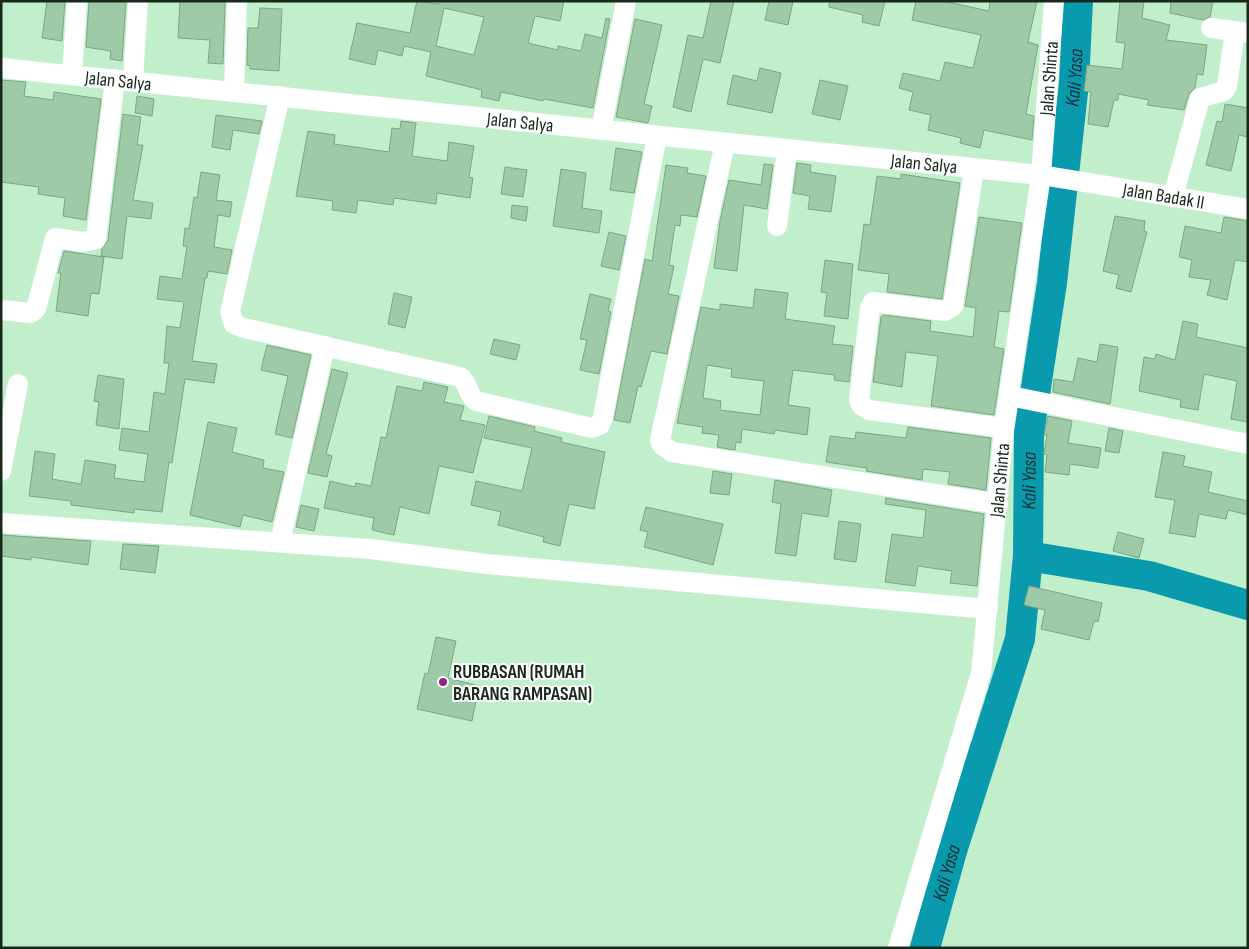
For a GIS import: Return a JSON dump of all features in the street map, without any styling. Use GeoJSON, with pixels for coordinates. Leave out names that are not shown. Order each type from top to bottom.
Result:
{"type":"FeatureCollection","features":[{"type":"Feature","properties":{"kind":"street"},"geometry":{"type":"LineString","coordinates":[[72,75],[76,1]]}},
{"type":"Feature","properties":{"kind":"street"},"geometry":{"type":"LineString","coordinates":[[1,310],[31,313],[36,309],[56,238],[83,242],[96,239],[138,1]]}},
{"type":"Feature","properties":{"kind":"street"},"geometry":{"type":"LineString","coordinates":[[234,92],[237,1]]}},
{"type":"Feature","properties":{"kind":"street"},"geometry":{"type":"LineString","coordinates":[[601,130],[626,1]]}},
{"type":"Feature","properties":{"kind":"street","name":"Jalan Shinta"},"geometry":{"type":"LineString","coordinates":[[898,948],[981,673],[1004,428],[1011,396],[1047,176],[1054,1]]}},
{"type":"Feature","properties":{"kind":"street"},"geometry":{"type":"LineString","coordinates":[[1173,197],[1200,98],[1224,91],[1241,32],[1211,28]]}},
{"type":"Feature","properties":{"kind":"street","name":"Jalan Salya"},"geometry":{"type":"LineString","coordinates":[[1,68],[974,168],[1080,181]]}},
{"type":"Feature","properties":{"kind":"street"},"geometry":{"type":"LineString","coordinates":[[280,96],[230,312],[234,324],[244,328],[460,377],[465,380],[472,397],[476,401],[596,428],[603,417],[657,136]]}},
{"type":"Feature","properties":{"kind":"street"},"geometry":{"type":"LineString","coordinates":[[725,142],[660,440],[662,445],[672,452],[998,504]]}},
{"type":"Feature","properties":{"kind":"street"},"geometry":{"type":"LineString","coordinates":[[777,226],[787,149]]}},
{"type":"Feature","properties":{"kind":"street"},"geometry":{"type":"LineString","coordinates":[[974,168],[953,306],[945,311],[873,302],[870,308],[859,400],[863,407],[869,410],[1004,428]]}},
{"type":"Feature","properties":{"kind":"street","name":"Jalan Badak II"},"geometry":{"type":"LineString","coordinates":[[1080,181],[1248,210]]}},
{"type":"Feature","properties":{"kind":"street"},"geometry":{"type":"LineString","coordinates":[[280,542],[325,346]]}},
{"type":"Feature","properties":{"kind":"street"},"geometry":{"type":"LineString","coordinates":[[1,471],[18,384]]}},
{"type":"Feature","properties":{"kind":"street"},"geometry":{"type":"LineString","coordinates":[[1011,396],[1248,444]]}},
{"type":"Feature","properties":{"kind":"street"},"geometry":{"type":"LineString","coordinates":[[1,522],[370,549],[487,564],[988,609]]}},
{"type":"Feature","properties":{"kind":"building"},"geometry":{"type":"Polygon","coordinates":[[[47,1],[65,1],[62,41],[42,38],[47,1]]]}},
{"type":"Feature","properties":{"kind":"building"},"geometry":{"type":"Polygon","coordinates":[[[89,1],[126,1],[122,61],[110,59],[111,51],[86,47],[89,1]]]}},
{"type":"Feature","properties":{"kind":"building"},"geometry":{"type":"Polygon","coordinates":[[[180,1],[225,1],[223,64],[208,63],[210,40],[178,38],[180,1]]]}},
{"type":"Feature","properties":{"kind":"building"},"geometry":{"type":"Polygon","coordinates":[[[417,1],[438,4],[439,1],[564,1],[560,21],[535,16],[528,43],[558,50],[558,46],[581,51],[585,34],[602,38],[606,18],[610,19],[593,108],[544,99],[543,101],[501,92],[499,101],[481,97],[482,90],[426,76],[431,52],[404,46],[402,56],[378,50],[375,65],[349,59],[357,23],[410,33],[417,1]],[[444,8],[436,46],[474,55],[484,17],[444,8]]]}},
{"type":"Feature","properties":{"kind":"building"},"geometry":{"type":"Polygon","coordinates":[[[711,1],[734,1],[720,63],[703,59],[691,112],[673,107],[688,35],[703,38],[711,1]]]}},
{"type":"Feature","properties":{"kind":"building"},"geometry":{"type":"Polygon","coordinates":[[[769,1],[793,1],[788,25],[765,20],[769,1]]]}},
{"type":"Feature","properties":{"kind":"building"},"geometry":{"type":"Polygon","coordinates":[[[829,1],[885,1],[879,26],[862,22],[863,15],[829,7],[829,1]]]}},
{"type":"Feature","properties":{"kind":"building"},"geometry":{"type":"Polygon","coordinates":[[[916,1],[943,1],[989,11],[990,1],[1037,1],[1028,42],[1038,45],[1026,114],[1034,116],[1032,140],[984,130],[980,148],[960,143],[961,138],[928,130],[931,115],[909,110],[913,92],[899,88],[903,73],[940,81],[945,62],[973,68],[981,35],[912,20],[916,1]]]}},
{"type":"Feature","properties":{"kind":"building"},"geometry":{"type":"Polygon","coordinates":[[[1120,1],[1144,1],[1142,18],[1170,25],[1166,40],[1207,45],[1203,75],[1197,74],[1195,88],[1189,94],[1184,110],[1147,105],[1149,100],[1118,94],[1118,100],[1114,100],[1108,127],[1088,124],[1091,92],[1084,91],[1087,65],[1122,69],[1125,43],[1116,42],[1120,1]]]}},
{"type":"Feature","properties":{"kind":"building"},"geometry":{"type":"Polygon","coordinates":[[[1171,1],[1213,1],[1210,17],[1203,20],[1170,13],[1171,1]]]}},
{"type":"Feature","properties":{"kind":"building"},"geometry":{"type":"Polygon","coordinates":[[[260,8],[282,9],[279,71],[250,69],[250,66],[247,65],[248,28],[258,28],[260,8]]]}},
{"type":"Feature","properties":{"kind":"building"},"geometry":{"type":"Polygon","coordinates":[[[635,19],[662,25],[644,104],[652,106],[648,123],[616,117],[635,19]]]}},
{"type":"Feature","properties":{"kind":"building"},"geometry":{"type":"Polygon","coordinates":[[[760,68],[781,73],[772,113],[727,104],[733,75],[757,81],[760,68]]]}},
{"type":"Feature","properties":{"kind":"building"},"geometry":{"type":"Polygon","coordinates":[[[1,80],[26,82],[24,96],[53,100],[54,92],[101,99],[86,220],[63,216],[65,198],[38,194],[39,187],[1,182],[1,80]]]}},
{"type":"Feature","properties":{"kind":"building"},"geometry":{"type":"Polygon","coordinates":[[[820,80],[848,86],[840,120],[812,114],[820,80]]]}},
{"type":"Feature","properties":{"kind":"building"},"geometry":{"type":"Polygon","coordinates":[[[137,96],[154,99],[152,116],[135,113],[137,96]]]}},
{"type":"Feature","properties":{"kind":"building"},"geometry":{"type":"Polygon","coordinates":[[[1225,104],[1248,108],[1248,137],[1239,135],[1231,171],[1206,165],[1217,121],[1222,122],[1225,104]]]}},
{"type":"Feature","properties":{"kind":"building"},"geometry":{"type":"Polygon","coordinates":[[[123,114],[141,117],[137,145],[143,145],[133,200],[153,203],[151,219],[127,216],[122,259],[101,256],[102,249],[108,240],[123,114]]]}},
{"type":"Feature","properties":{"kind":"building"},"geometry":{"type":"Polygon","coordinates":[[[216,115],[262,121],[259,134],[233,130],[230,150],[212,147],[216,115]]]}},
{"type":"Feature","properties":{"kind":"building"},"geometry":{"type":"Polygon","coordinates":[[[401,121],[416,123],[412,156],[447,161],[449,142],[474,146],[469,177],[473,178],[470,198],[437,193],[436,204],[394,198],[393,205],[358,200],[356,213],[332,210],[333,201],[296,196],[308,131],[335,135],[334,144],[389,152],[392,128],[400,129],[401,121]]]}},
{"type":"Feature","properties":{"kind":"building"},"geometry":{"type":"Polygon","coordinates":[[[616,148],[642,152],[634,193],[610,190],[616,148]]]}},
{"type":"Feature","properties":{"kind":"building"},"geometry":{"type":"Polygon","coordinates":[[[797,163],[811,165],[810,172],[836,176],[831,212],[808,209],[810,196],[793,193],[797,163]]]}},
{"type":"Feature","properties":{"kind":"building"},"geometry":{"type":"Polygon","coordinates":[[[764,164],[773,165],[767,209],[744,205],[737,271],[714,268],[720,221],[729,180],[761,185],[764,164]]]}},
{"type":"Feature","properties":{"kind":"building"},"geometry":{"type":"Polygon","coordinates":[[[666,165],[688,168],[687,173],[706,176],[697,217],[681,215],[680,226],[675,225],[669,265],[674,266],[668,294],[679,296],[667,354],[651,351],[641,387],[638,386],[630,423],[614,420],[645,259],[652,261],[666,165]]]}},
{"type":"Feature","properties":{"kind":"building"},"geometry":{"type":"Polygon","coordinates":[[[505,167],[527,170],[523,197],[501,194],[505,167]]]}},
{"type":"Feature","properties":{"kind":"building"},"geometry":{"type":"Polygon","coordinates":[[[561,169],[586,173],[582,208],[602,211],[599,233],[553,226],[561,169]]]}},
{"type":"Feature","properties":{"kind":"building"},"geometry":{"type":"Polygon","coordinates":[[[201,172],[220,175],[216,200],[232,202],[230,217],[218,215],[214,247],[232,250],[227,274],[208,271],[207,278],[205,278],[192,361],[217,364],[214,383],[185,379],[172,463],[169,462],[162,512],[134,509],[134,513],[71,505],[71,501],[29,496],[35,451],[55,454],[52,479],[81,484],[85,460],[116,465],[114,478],[144,482],[148,454],[119,450],[122,428],[149,432],[154,392],[165,394],[169,363],[164,363],[167,326],[180,328],[184,302],[157,299],[160,276],[182,279],[187,246],[183,246],[185,228],[189,229],[194,197],[197,198],[201,172]]]}},
{"type":"Feature","properties":{"kind":"building"},"geometry":{"type":"Polygon","coordinates":[[[901,174],[960,183],[942,299],[887,292],[889,274],[858,270],[864,224],[870,225],[877,176],[901,179],[901,174]]]}},
{"type":"Feature","properties":{"kind":"building"},"geometry":{"type":"Polygon","coordinates":[[[512,205],[528,207],[526,221],[511,218],[512,205]]]}},
{"type":"Feature","properties":{"kind":"building"},"geometry":{"type":"Polygon","coordinates":[[[1115,216],[1145,221],[1144,231],[1147,232],[1131,292],[1116,288],[1119,275],[1103,271],[1115,216]]]}},
{"type":"Feature","properties":{"kind":"building"},"geometry":{"type":"Polygon","coordinates":[[[979,217],[1022,223],[1009,312],[999,311],[994,347],[1004,349],[994,415],[931,406],[938,356],[906,352],[902,387],[873,382],[881,317],[884,315],[931,321],[930,331],[973,337],[976,308],[965,306],[979,217]]]}},
{"type":"Feature","properties":{"kind":"building"},"geometry":{"type":"Polygon","coordinates":[[[1224,217],[1248,221],[1248,262],[1235,260],[1227,300],[1207,295],[1211,280],[1189,277],[1192,260],[1179,257],[1185,226],[1221,233],[1224,217]]]}},
{"type":"Feature","properties":{"kind":"building"},"geometry":{"type":"Polygon","coordinates":[[[609,232],[626,236],[619,270],[601,266],[609,232]]]}},
{"type":"Feature","properties":{"kind":"building"},"geometry":{"type":"Polygon","coordinates":[[[64,251],[104,257],[99,294],[91,293],[88,316],[56,311],[61,273],[58,273],[64,251]]]}},
{"type":"Feature","properties":{"kind":"building"},"geometry":{"type":"Polygon","coordinates":[[[825,260],[853,264],[848,319],[824,316],[827,293],[821,292],[825,260]]]}},
{"type":"Feature","properties":{"kind":"building"},"geometry":{"type":"Polygon","coordinates":[[[755,289],[788,293],[785,319],[835,326],[832,344],[853,346],[849,382],[834,380],[835,375],[793,370],[788,405],[810,408],[807,435],[775,430],[774,434],[742,429],[741,443],[736,442],[735,450],[717,447],[719,435],[702,433],[703,427],[677,423],[701,307],[720,310],[720,304],[753,308],[755,289]],[[707,365],[703,398],[721,401],[720,410],[760,415],[764,381],[731,377],[732,369],[707,365]]]}},
{"type":"Feature","properties":{"kind":"building"},"geometry":{"type":"Polygon","coordinates":[[[394,293],[412,297],[405,328],[388,324],[394,293]]]}},
{"type":"Feature","properties":{"kind":"building"},"geometry":{"type":"Polygon","coordinates":[[[590,294],[611,299],[608,311],[611,312],[599,374],[580,370],[587,340],[580,339],[590,294]]]}},
{"type":"Feature","properties":{"kind":"building"},"geometry":{"type":"Polygon","coordinates":[[[1183,321],[1198,324],[1196,337],[1248,348],[1248,422],[1231,419],[1237,381],[1204,374],[1198,410],[1180,407],[1181,400],[1139,391],[1144,357],[1155,359],[1156,354],[1175,360],[1183,321]]]}},
{"type":"Feature","properties":{"kind":"building"},"geometry":{"type":"Polygon","coordinates":[[[494,339],[520,345],[516,360],[490,354],[494,339]]]}},
{"type":"Feature","properties":{"kind":"building"},"geometry":{"type":"Polygon","coordinates":[[[1100,344],[1118,347],[1110,404],[1053,392],[1054,379],[1073,382],[1078,358],[1097,362],[1100,344]]]}},
{"type":"Feature","properties":{"kind":"building"},"geometry":{"type":"Polygon","coordinates":[[[267,345],[311,355],[292,438],[275,434],[288,376],[261,370],[267,345]]]}},
{"type":"Feature","properties":{"kind":"building"},"geometry":{"type":"Polygon","coordinates":[[[332,369],[348,373],[326,454],[332,456],[327,477],[308,473],[332,369]]]}},
{"type":"Feature","properties":{"kind":"building"},"geometry":{"type":"Polygon","coordinates":[[[98,375],[124,379],[119,429],[96,425],[99,402],[94,401],[98,375]]]}},
{"type":"Feature","properties":{"kind":"building"},"geometry":{"type":"Polygon","coordinates":[[[424,382],[448,387],[444,402],[464,406],[460,420],[485,425],[473,473],[439,466],[429,514],[400,507],[394,535],[372,530],[374,518],[324,508],[330,481],[355,487],[356,483],[371,486],[381,437],[386,438],[397,386],[422,391],[424,382]]]}},
{"type":"Feature","properties":{"kind":"building"},"geometry":{"type":"Polygon","coordinates":[[[489,416],[535,427],[534,431],[562,438],[561,442],[605,452],[594,509],[569,504],[560,546],[543,542],[544,537],[498,525],[501,512],[471,505],[476,481],[522,491],[532,448],[484,438],[489,416]]]}},
{"type":"Feature","properties":{"kind":"building"},"geometry":{"type":"Polygon","coordinates":[[[1048,416],[1072,421],[1068,443],[1101,448],[1098,468],[1070,464],[1069,475],[1045,472],[1047,455],[1044,454],[1047,435],[1044,435],[1048,416]]]}},
{"type":"Feature","properties":{"kind":"building"},"geometry":{"type":"Polygon","coordinates":[[[208,422],[237,428],[232,452],[264,460],[263,468],[284,472],[272,522],[243,515],[240,527],[190,515],[208,422]]]}},
{"type":"Feature","properties":{"kind":"building"},"geometry":{"type":"Polygon","coordinates":[[[908,427],[991,438],[986,490],[948,484],[950,472],[923,469],[922,480],[866,471],[867,468],[826,462],[830,436],[855,439],[856,432],[906,438],[908,427]]]}},
{"type":"Feature","properties":{"kind":"building"},"geometry":{"type":"Polygon","coordinates":[[[1109,428],[1123,431],[1119,453],[1105,451],[1109,428]]]}},
{"type":"Feature","properties":{"kind":"building"},"geometry":{"type":"Polygon","coordinates":[[[1163,452],[1185,456],[1183,466],[1212,472],[1208,492],[1248,501],[1248,515],[1228,510],[1226,519],[1199,514],[1195,537],[1169,533],[1175,500],[1155,497],[1163,452]]]}},
{"type":"Feature","properties":{"kind":"building"},"geometry":{"type":"Polygon","coordinates":[[[713,471],[732,474],[729,495],[710,493],[713,471]]]}},
{"type":"Feature","properties":{"kind":"building"},"geometry":{"type":"Polygon","coordinates":[[[775,480],[832,490],[828,517],[802,513],[796,556],[775,553],[781,504],[772,502],[775,480]]]}},
{"type":"Feature","properties":{"kind":"building"},"geometry":{"type":"Polygon","coordinates":[[[886,498],[984,514],[977,586],[950,583],[952,571],[918,566],[915,586],[885,582],[892,534],[923,538],[926,510],[885,504],[886,498]]]}},
{"type":"Feature","properties":{"kind":"building"},"geometry":{"type":"Polygon","coordinates":[[[301,505],[319,509],[314,531],[296,527],[301,505]]]}},
{"type":"Feature","properties":{"kind":"building"},"geometry":{"type":"Polygon","coordinates":[[[646,507],[723,524],[713,565],[644,547],[648,532],[640,530],[646,507]]]}},
{"type":"Feature","properties":{"kind":"building"},"geometry":{"type":"Polygon","coordinates":[[[839,521],[861,524],[856,562],[834,559],[839,521]]]}},
{"type":"Feature","properties":{"kind":"building"},"geometry":{"type":"Polygon","coordinates":[[[1118,532],[1144,539],[1139,558],[1113,551],[1118,532]]]}},
{"type":"Feature","properties":{"kind":"building"},"geometry":{"type":"Polygon","coordinates":[[[1,535],[91,541],[88,565],[31,557],[31,560],[1,556],[1,535]]]}},
{"type":"Feature","properties":{"kind":"building"},"geometry":{"type":"Polygon","coordinates":[[[123,544],[159,546],[155,573],[120,569],[123,544]]]}},
{"type":"Feature","properties":{"kind":"building"},"geometry":{"type":"Polygon","coordinates":[[[1029,586],[1102,603],[1098,622],[1094,621],[1089,640],[1041,629],[1045,610],[1024,605],[1029,586]]]}},
{"type":"Feature","properties":{"kind":"building","name":"RUBBASAN (RUMAH BARANG RAMPASAN)"},"geometry":{"type":"Polygon","coordinates":[[[436,637],[456,641],[448,678],[479,686],[472,721],[417,709],[425,673],[428,674],[436,637]]]}},
{"type":"Feature","properties":{"kind":"waterway","name":"Kali Yasa"},"geometry":{"type":"LineString","coordinates":[[925,948],[952,851],[1020,639],[1028,556],[1029,433],[1052,283],[1074,83],[1078,1]]}},
{"type":"Feature","properties":{"kind":"waterway"},"geometry":{"type":"LineString","coordinates":[[1028,556],[1149,576],[1248,605]]}},
{"type":"Feature","properties":{"kind":"place","name":"RUBBASAN (RUMAH BARANG RAMPASAN)"},"geometry":{"type":"Point","coordinates":[443,682]}}]}
